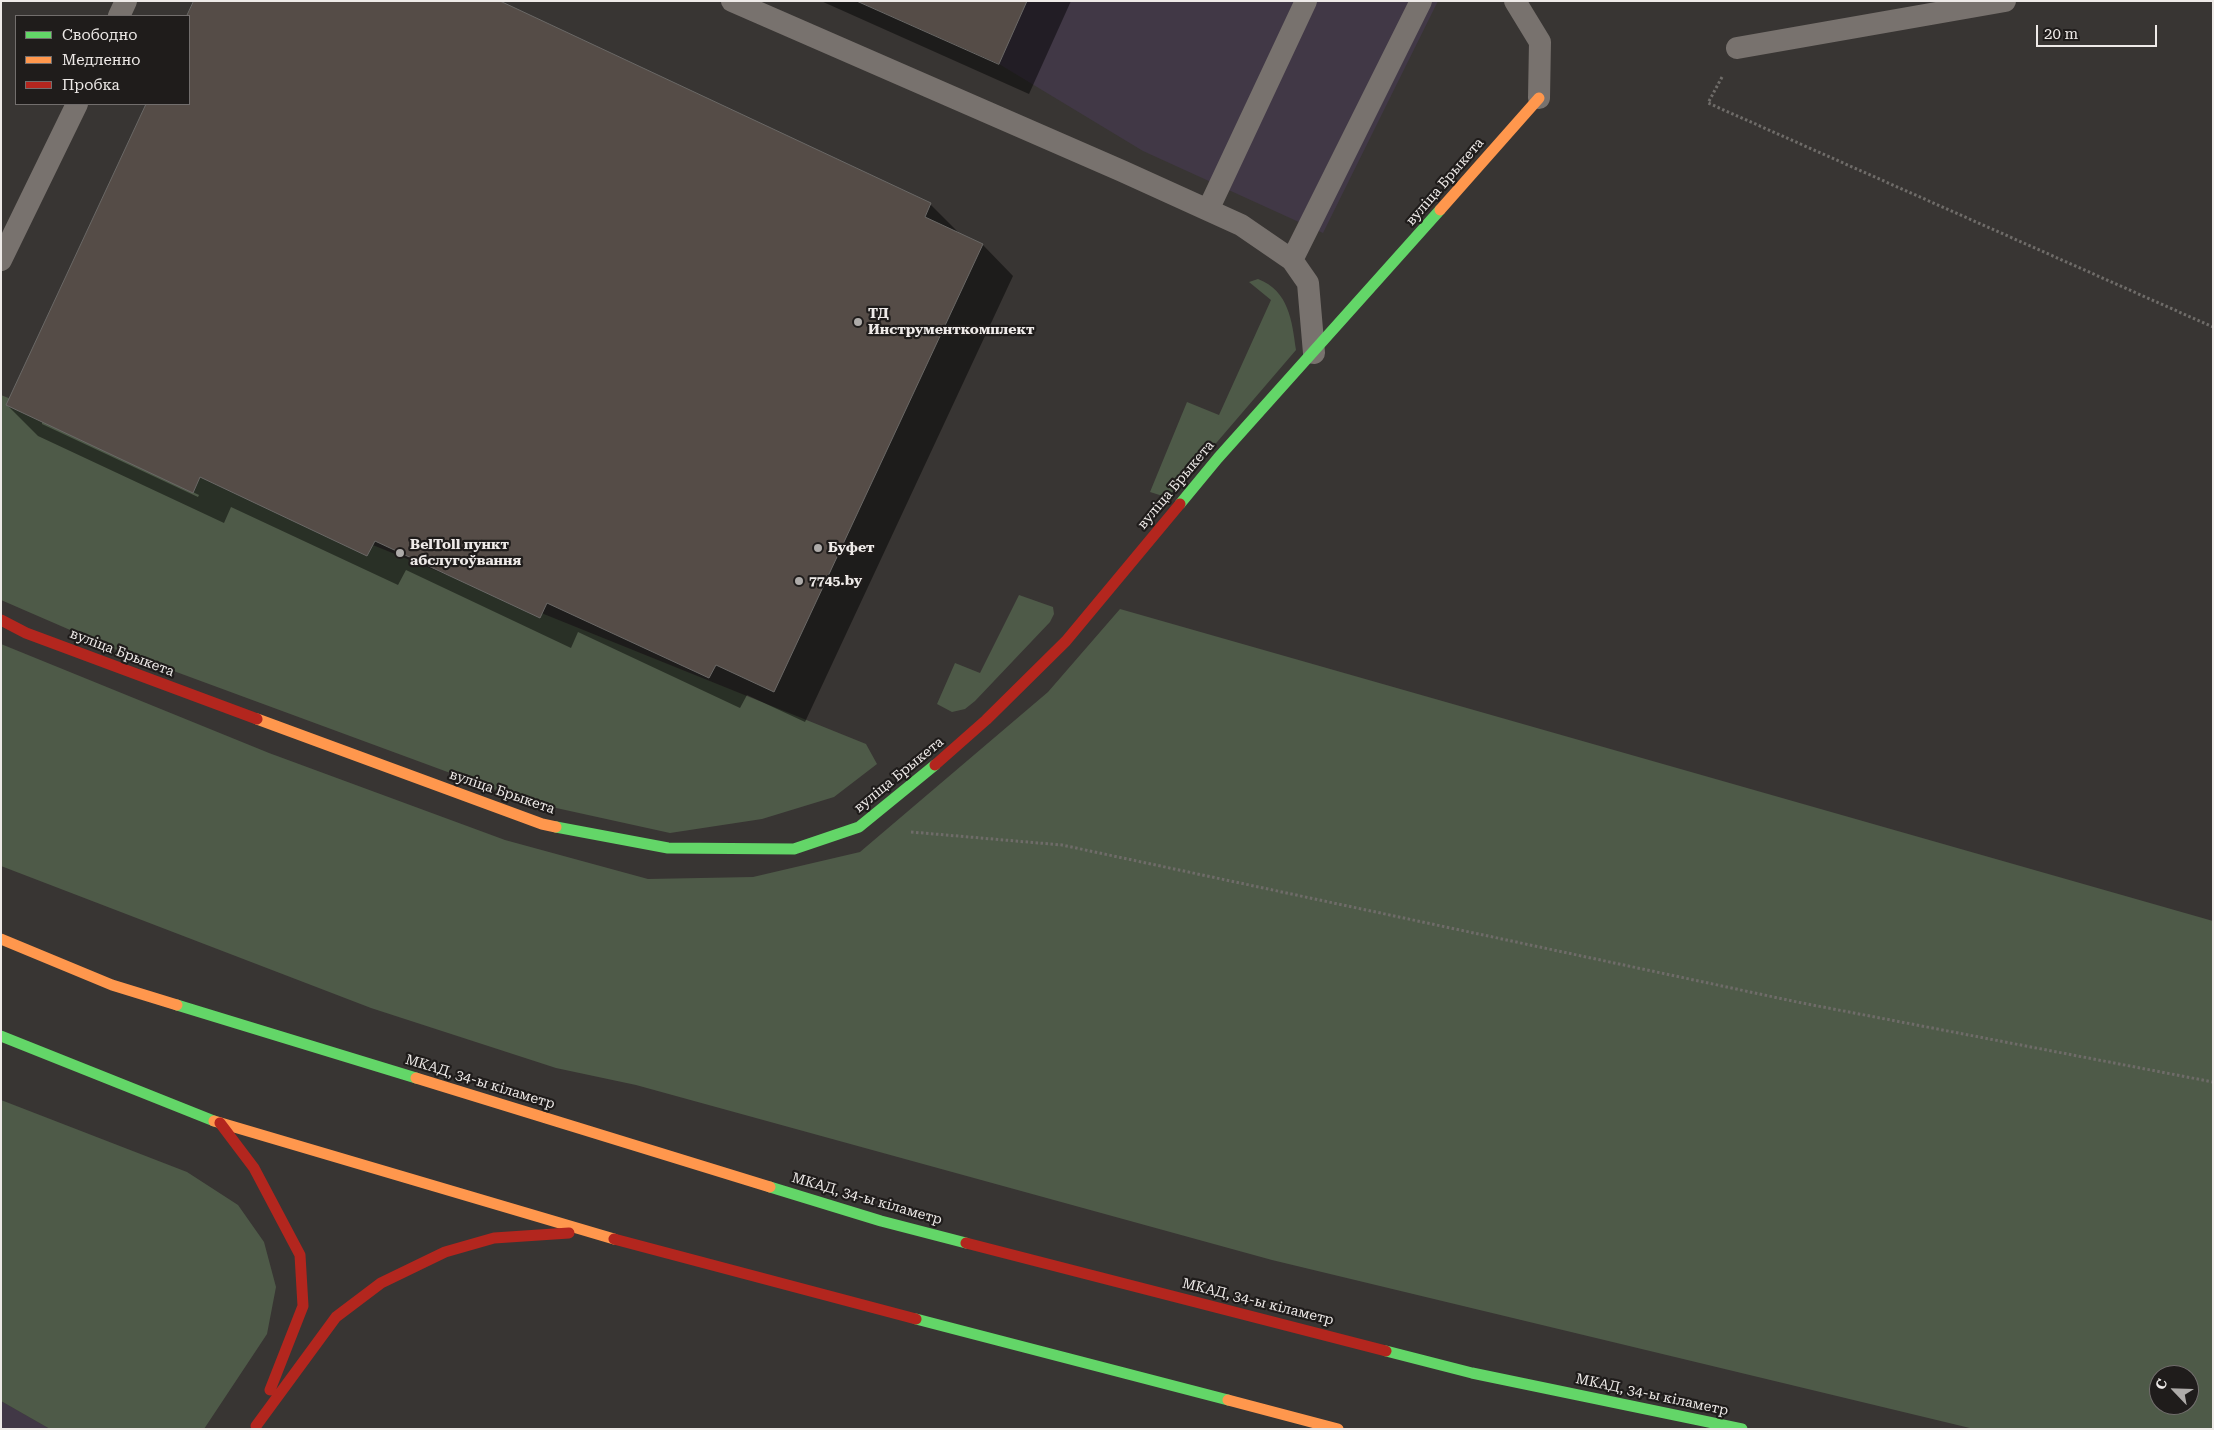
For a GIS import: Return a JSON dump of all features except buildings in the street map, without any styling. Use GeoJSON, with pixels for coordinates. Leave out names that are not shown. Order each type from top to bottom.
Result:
{"type":"FeatureCollection","features":[{"type":"Feature","properties":{"kind":"main road","name":"вуліца Брыкета"},"geometry":{"type":"LineString","coordinates":[[1,620],[36,636],[542,824],[668,848],[794,849],[859,827],[921,778],[986,720],[1066,641],[1218,458],[1314,353],[1538,98]]}},
{"type":"Feature","properties":{"kind":"main road","name":"МКАД, 34-ы кіламетр"},"geometry":{"type":"LineString","coordinates":[[1,939],[112,985],[881,1221],[1472,1373],[1742,1429]]}},
{"type":"Feature","properties":{"kind":"main road"},"geometry":{"type":"LineString","coordinates":[[1,1036],[220,1123],[586,1232],[1338,1429]]}},
{"type":"Feature","properties":{"kind":"main road"},"geometry":{"type":"LineString","coordinates":[[220,1123],[254,1168],[300,1255],[303,1306],[256,1426],[336,1317],[381,1283],[446,1252],[494,1238],[586,1232]]}},
{"type":"Feature","properties":{"kind":"lane"},"geometry":{"type":"LineString","coordinates":[[119,15],[126,1]]}},
{"type":"Feature","properties":{"kind":"lane"},"geometry":{"type":"LineString","coordinates":[[732,1],[1241,225],[1292,260],[1308,283],[1314,353]]}},
{"type":"Feature","properties":{"kind":"lane"},"geometry":{"type":"LineString","coordinates":[[1208,210],[1306,1]]}},
{"type":"Feature","properties":{"kind":"lane"},"geometry":{"type":"LineString","coordinates":[[1292,260],[1421,1]]}},
{"type":"Feature","properties":{"kind":"lane"},"geometry":{"type":"LineString","coordinates":[[1515,1],[1540,42],[1538,98]]}},
{"type":"Feature","properties":{"kind":"lane"},"geometry":{"type":"LineString","coordinates":[[1738,48],[2005,1]]}},
{"type":"Feature","properties":{"kind":"lane"},"geometry":{"type":"LineString","coordinates":[[1,260],[77,105]]}},
{"type":"Feature","properties":{"kind":"path"},"geometry":{"type":"LineString","coordinates":[[1738,48],[1708,103],[2213,327]]}},
{"type":"Feature","properties":{"kind":"path"},"geometry":{"type":"LineString","coordinates":[[859,827],[1062,846],[1797,1002],[2213,1082]]}},
{"type":"Feature","properties":{"kind":"shaded area"},"geometry":{"type":"Polygon","coordinates":[[[868,1],[1438,1],[1323,233],[1143,151],[999,64],[868,1]]]}},
{"type":"Feature","properties":{"kind":"shaded area"},"geometry":{"type":"Polygon","coordinates":[[[1,1401],[50,1429],[1,1429],[1,1401]]]}},
{"type":"Feature","properties":{"kind":"green space"},"geometry":{"type":"Polygon","coordinates":[[[1258,279],[1268,284],[1283,299],[1293,328],[1296,350],[1169,498],[1150,492],[1187,402],[1219,415],[1271,300],[1249,282],[1258,279]]]}},
{"type":"Feature","properties":{"kind":"green space"},"geometry":{"type":"Polygon","coordinates":[[[1,395],[866,744],[877,764],[834,797],[762,819],[670,833],[529,802],[114,649],[1,600],[1,395]]]}},
{"type":"Feature","properties":{"kind":"green space"},"geometry":{"type":"Polygon","coordinates":[[[1019,595],[1053,607],[1054,614],[1050,622],[975,701],[965,709],[952,712],[937,704],[955,663],[980,673],[1019,595]]]}},
{"type":"Feature","properties":{"kind":"green space"},"geometry":{"type":"Polygon","coordinates":[[[1120,609],[2213,921],[2213,1429],[1974,1429],[1272,1260],[636,1085],[556,1068],[371,1008],[1,866],[1,644],[269,753],[505,840],[648,879],[753,877],[860,852],[1048,692],[1120,609]]]}},
{"type":"Feature","properties":{"kind":"green space"},"geometry":{"type":"Polygon","coordinates":[[[1,1100],[187,1172],[238,1205],[264,1242],[276,1287],[267,1334],[204,1429],[50,1429],[1,1401],[1,1100]]]}},
{"type":"Feature","properties":{"kind":"traffic: fast"},"geometry":{"type":"LineString","coordinates":[[1180,504],[1218,458],[1440,210]]}},
{"type":"Feature","properties":{"kind":"traffic: fast"},"geometry":{"type":"LineString","coordinates":[[556,827],[668,848],[794,849],[859,827],[935,765]]}},
{"type":"Feature","properties":{"kind":"traffic: fast"},"geometry":{"type":"LineString","coordinates":[[177,1005],[416,1078]]}},
{"type":"Feature","properties":{"kind":"traffic: fast"},"geometry":{"type":"LineString","coordinates":[[1,1036],[214,1121]]}},
{"type":"Feature","properties":{"kind":"traffic: fast"},"geometry":{"type":"LineString","coordinates":[[770,1187],[881,1221],[966,1243]]}},
{"type":"Feature","properties":{"kind":"traffic: fast"},"geometry":{"type":"LineString","coordinates":[[916,1319],[1228,1400]]}},
{"type":"Feature","properties":{"kind":"traffic: fast"},"geometry":{"type":"LineString","coordinates":[[1386,1351],[1472,1373],[1742,1429]]}},
{"type":"Feature","properties":{"kind":"traffic: slow"},"geometry":{"type":"LineString","coordinates":[[1440,210],[1539,98]]}},
{"type":"Feature","properties":{"kind":"traffic: slow"},"geometry":{"type":"LineString","coordinates":[[257,719],[542,824],[556,827]]}},
{"type":"Feature","properties":{"kind":"traffic: slow"},"geometry":{"type":"LineString","coordinates":[[1,939],[112,985],[177,1005]]}},
{"type":"Feature","properties":{"kind":"traffic: slow"},"geometry":{"type":"LineString","coordinates":[[416,1078],[770,1187]]}},
{"type":"Feature","properties":{"kind":"traffic: slow"},"geometry":{"type":"LineString","coordinates":[[214,1121],[614,1239]]}},
{"type":"Feature","properties":{"kind":"traffic: slow"},"geometry":{"type":"LineString","coordinates":[[1228,1400],[1338,1429]]}},
{"type":"Feature","properties":{"kind":"traffic: jam"},"geometry":{"type":"LineString","coordinates":[[935,765],[986,720],[1066,641],[1180,504]]}},
{"type":"Feature","properties":{"kind":"traffic: jam"},"geometry":{"type":"LineString","coordinates":[[1,620],[26,633],[257,719]]}},
{"type":"Feature","properties":{"kind":"traffic: jam"},"geometry":{"type":"LineString","coordinates":[[220,1123],[254,1168],[300,1255],[303,1306],[270,1390]]}},
{"type":"Feature","properties":{"kind":"traffic: jam"},"geometry":{"type":"LineString","coordinates":[[256,1426],[336,1317],[381,1283],[445,1252],[494,1238],[569,1233]]}},
{"type":"Feature","properties":{"kind":"traffic: jam"},"geometry":{"type":"LineString","coordinates":[[614,1239],[916,1319]]}},
{"type":"Feature","properties":{"kind":"traffic: jam"},"geometry":{"type":"LineString","coordinates":[[966,1243],[1386,1351]]}},
{"type":"Feature","properties":{"kind":"place","name":"ТД Инструменткомплект"},"geometry":{"type":"Point","coordinates":[858,322]}},
{"type":"Feature","properties":{"kind":"place","name":"Буфет"},"geometry":{"type":"Point","coordinates":[818,548]}},
{"type":"Feature","properties":{"kind":"place","name":"BelToll пункт абслугоўвання"},"geometry":{"type":"Point","coordinates":[400,553]}},
{"type":"Feature","properties":{"kind":"place","name":"7745.by"},"geometry":{"type":"Point","coordinates":[799,581]}}]}
